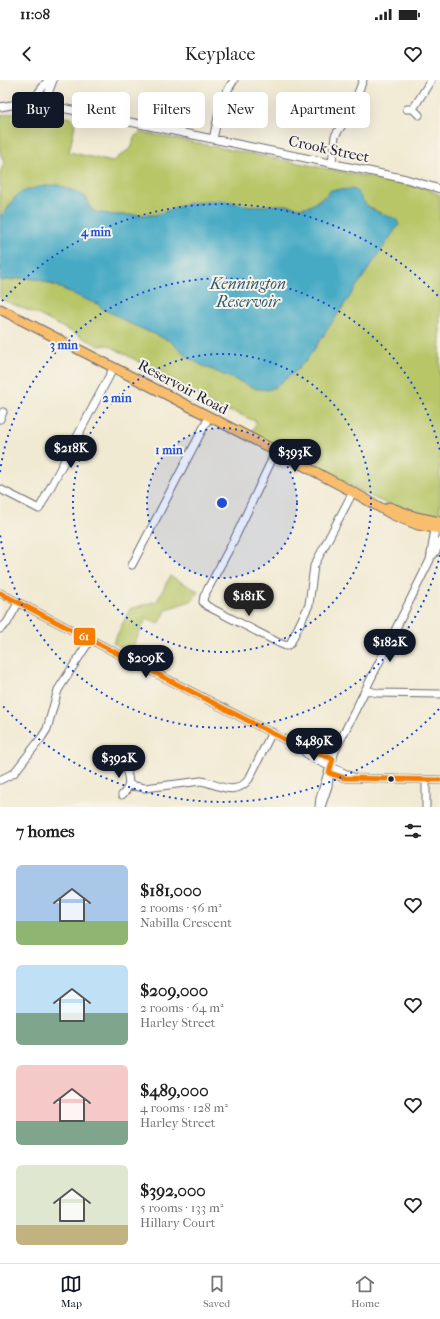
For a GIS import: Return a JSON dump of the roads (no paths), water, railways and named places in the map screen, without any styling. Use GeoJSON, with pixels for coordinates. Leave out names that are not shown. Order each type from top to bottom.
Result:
{"type":"FeatureCollection","features":[{"type":"Feature","properties":{"kind":"main road","name":"Reservoir Road"},"geometry":{"type":"LineString","coordinates":[[0,309],[353,492],[406,514],[439,525]]}},
{"type":"Feature","properties":{"kind":"street"},"geometry":{"type":"LineString","coordinates":[[39,92],[48,80]]}},
{"type":"Feature","properties":{"kind":"street"},"geometry":{"type":"LineString","coordinates":[[49,92],[53,80]]}},
{"type":"Feature","properties":{"kind":"street"},"geometry":{"type":"LineString","coordinates":[[213,139],[222,99],[234,80]]}},
{"type":"Feature","properties":{"kind":"street"},"geometry":{"type":"LineString","coordinates":[[359,92],[363,80]]}},
{"type":"Feature","properties":{"kind":"street"},"geometry":{"type":"LineString","coordinates":[[419,115],[410,109],[431,80]]}},
{"type":"Feature","properties":{"kind":"street","name":"Crook Street"},"geometry":{"type":"LineString","coordinates":[[0,107],[12,105]]}},
{"type":"Feature","properties":{"kind":"street","name":"Crook Street"},"geometry":{"type":"LineString","coordinates":[[64,109],[332,163],[406,179],[440,189]]}},
{"type":"Feature","properties":{"kind":"street"},"geometry":{"type":"LineString","coordinates":[[332,163],[335,136],[340,128]]}},
{"type":"Feature","properties":{"kind":"street"},"geometry":{"type":"LineString","coordinates":[[0,489],[39,509],[114,367]]}},
{"type":"Feature","properties":{"kind":"street"},"geometry":{"type":"LineString","coordinates":[[132,565],[209,417]]}},
{"type":"Feature","properties":{"kind":"street"},"geometry":{"type":"LineString","coordinates":[[276,451],[233,542],[204,596],[203,602],[207,606],[279,643],[286,646],[290,644],[309,605],[314,566],[353,492]]}},
{"type":"Feature","properties":{"kind":"street"},"geometry":{"type":"LineString","coordinates":[[430,560],[439,525]]}},
{"type":"Feature","properties":{"kind":"street"},"geometry":{"type":"LineString","coordinates":[[320,807],[328,786],[335,751],[440,541]]}},
{"type":"Feature","properties":{"kind":"street"},"geometry":{"type":"LineString","coordinates":[[0,593],[301,748],[333,759]]}},
{"type":"Feature","properties":{"kind":"street"},"geometry":{"type":"LineString","coordinates":[[0,629],[7,623],[18,603]]}},
{"type":"Feature","properties":{"kind":"street"},"geometry":{"type":"LineString","coordinates":[[0,780],[14,773],[42,737],[47,729],[58,690],[90,640]]}},
{"type":"Feature","properties":{"kind":"street"},"geometry":{"type":"LineString","coordinates":[[366,690],[377,693],[440,694]]}},
{"type":"Feature","properties":{"kind":"street"},"geometry":{"type":"LineString","coordinates":[[129,785],[145,788],[201,781],[208,782],[225,789],[236,788],[249,779],[272,732]]}},
{"type":"Feature","properties":{"kind":"street"},"geometry":{"type":"LineString","coordinates":[[301,748],[310,757],[345,778],[355,777],[440,780]]}},
{"type":"Feature","properties":{"kind":"street"},"geometry":{"type":"LineString","coordinates":[[122,795],[128,789],[129,785],[125,766]]}},
{"type":"Feature","properties":{"kind":"street"},"geometry":{"type":"LineString","coordinates":[[426,780],[426,807]]}},
{"type":"Feature","properties":{"kind":"water","name":"Kennington Reservoir"},"geometry":{"type":"Polygon","coordinates":[[[58,185],[85,196],[89,206],[94,212],[114,215],[155,215],[187,204],[220,200],[250,206],[286,205],[300,208],[310,206],[328,195],[327,193],[332,190],[354,189],[367,205],[379,213],[396,219],[399,224],[306,361],[296,371],[275,387],[268,390],[257,389],[203,366],[189,358],[170,341],[124,321],[98,304],[53,284],[25,278],[0,281],[0,216],[17,195],[22,192],[41,187],[58,185]]]}}]}
